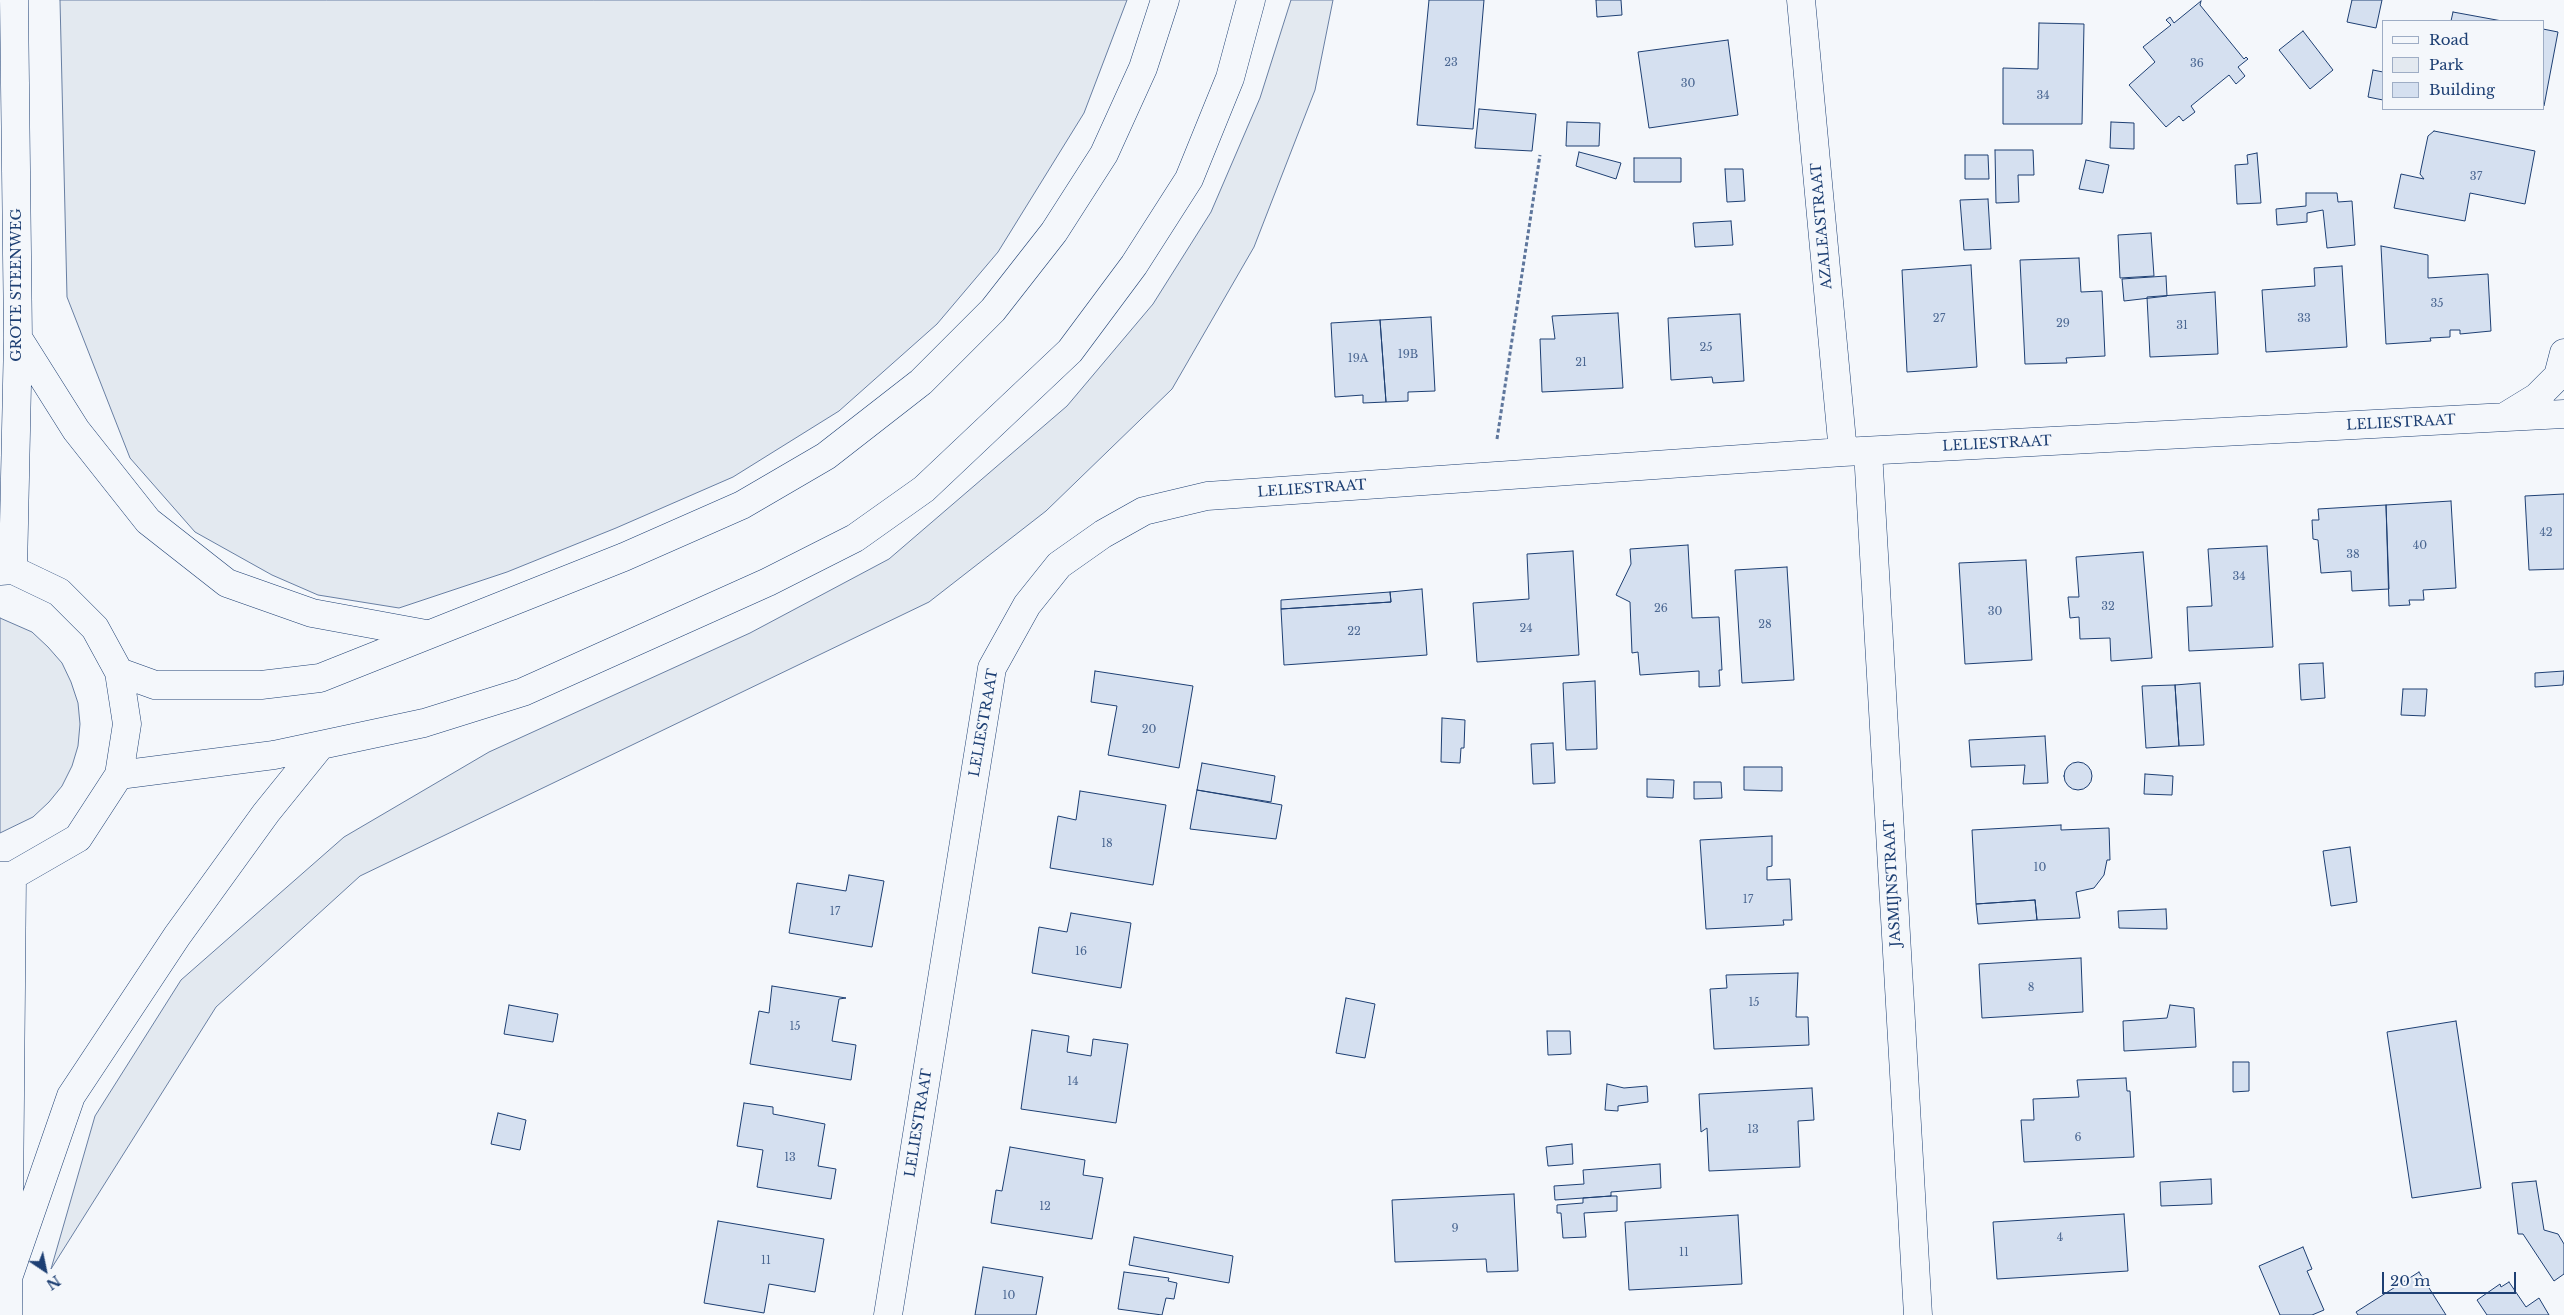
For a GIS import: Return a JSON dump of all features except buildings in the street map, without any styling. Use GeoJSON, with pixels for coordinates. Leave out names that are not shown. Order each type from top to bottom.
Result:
{"type":"FeatureCollection","features":[{"type":"Feature","properties":{"kind":"main road","name":"GROTE STEENWEG"},"geometry":{"type":"LineString","coordinates":[[6,571],[18,338],[14,0]]}},
{"type":"Feature","properties":{"kind":"main road"},"geometry":{"type":"LineString","coordinates":[[119,672],[155,685],[261,685],[320,678],[426,634],[624,557],[742,505],[826,456],[921,382],[993,310],[1054,232],[1104,154],[1143,68],[1165,0]]}},
{"type":"Feature","properties":{"kind":"main road"},"geometry":{"type":"LineString","coordinates":[[118,775],[274,755],[424,723],[523,692],[768,582],[855,538],[924,489],[1070,351],[1134,265],[1190,179],[1230,78],[1251,0]]}},
{"type":"Feature","properties":{"kind":"main road","name":"AZALEASTRAAT"},"geometry":{"type":"LineString","coordinates":[[1801,0],[1856,452]]}},
{"type":"Feature","properties":{"kind":"main road"},"geometry":{"type":"LineString","coordinates":[[18,338],[76,430],[148,521],[227,583],[312,613],[426,634]]}},
{"type":"Feature","properties":{"kind":"main road","name":"LELIESTRAAT"},"geometry":{"type":"LineString","coordinates":[[2503,418],[2537,397],[2558,376],[2564,353]]}},
{"type":"Feature","properties":{"kind":"main road","name":"LELIESTRAAT"},"geometry":{"type":"LineString","coordinates":[[888,1315],[992,668],[1027,605],[1059,565],[1103,534],[1144,511],[1208,496],[1491,476],[1856,452],[2564,414]]}},
{"type":"Feature","properties":{"kind":"main road","name":"JASMIJNSTRAAT"},"geometry":{"type":"LineString","coordinates":[[1856,452],[1918,1315]]}},
{"type":"Feature","properties":{"kind":"main road"},"geometry":{"type":"LineString","coordinates":[[6,571],[59,592],[95,628],[119,672],[127,724],[118,775],[78,838],[6,876],[8,1315]]}},
{"type":"Feature","properties":{"kind":"main road"},"geometry":{"type":"LineString","coordinates":[[8,1278],[71,1096],[177,936],[266,814],[321,745]]}},
{"type":"Feature","properties":{"kind":"path"},"geometry":{"type":"LineString","coordinates":[[1491,476],[1540,155]]}},
{"type":"Feature","properties":{"kind":"green space"},"geometry":{"type":"Polygon","coordinates":[[[60,0],[1127,0],[1084,113],[998,252],[937,324],[839,411],[733,477],[616,528],[507,572],[399,608],[318,595],[272,575],[195,532],[130,458],[67,297],[60,0]]]}},
{"type":"Feature","properties":{"kind":"green space"},"geometry":{"type":"Polygon","coordinates":[[[1291,0],[1333,0],[1315,90],[1254,247],[1172,389],[1046,511],[929,602],[360,876],[216,1007],[51,1269],[95,1116],[181,980],[344,837],[489,752],[750,633],[889,559],[1067,406],[1153,304],[1211,212],[1260,98],[1291,0]]]}},
{"type":"Feature","properties":{"kind":"green space"},"geometry":{"type":"Polygon","coordinates":[[[0,618],[32,632],[62,663],[78,703],[80,724],[78,746],[72,766],[62,786],[33,817],[0,833],[0,618]]]}}]}
